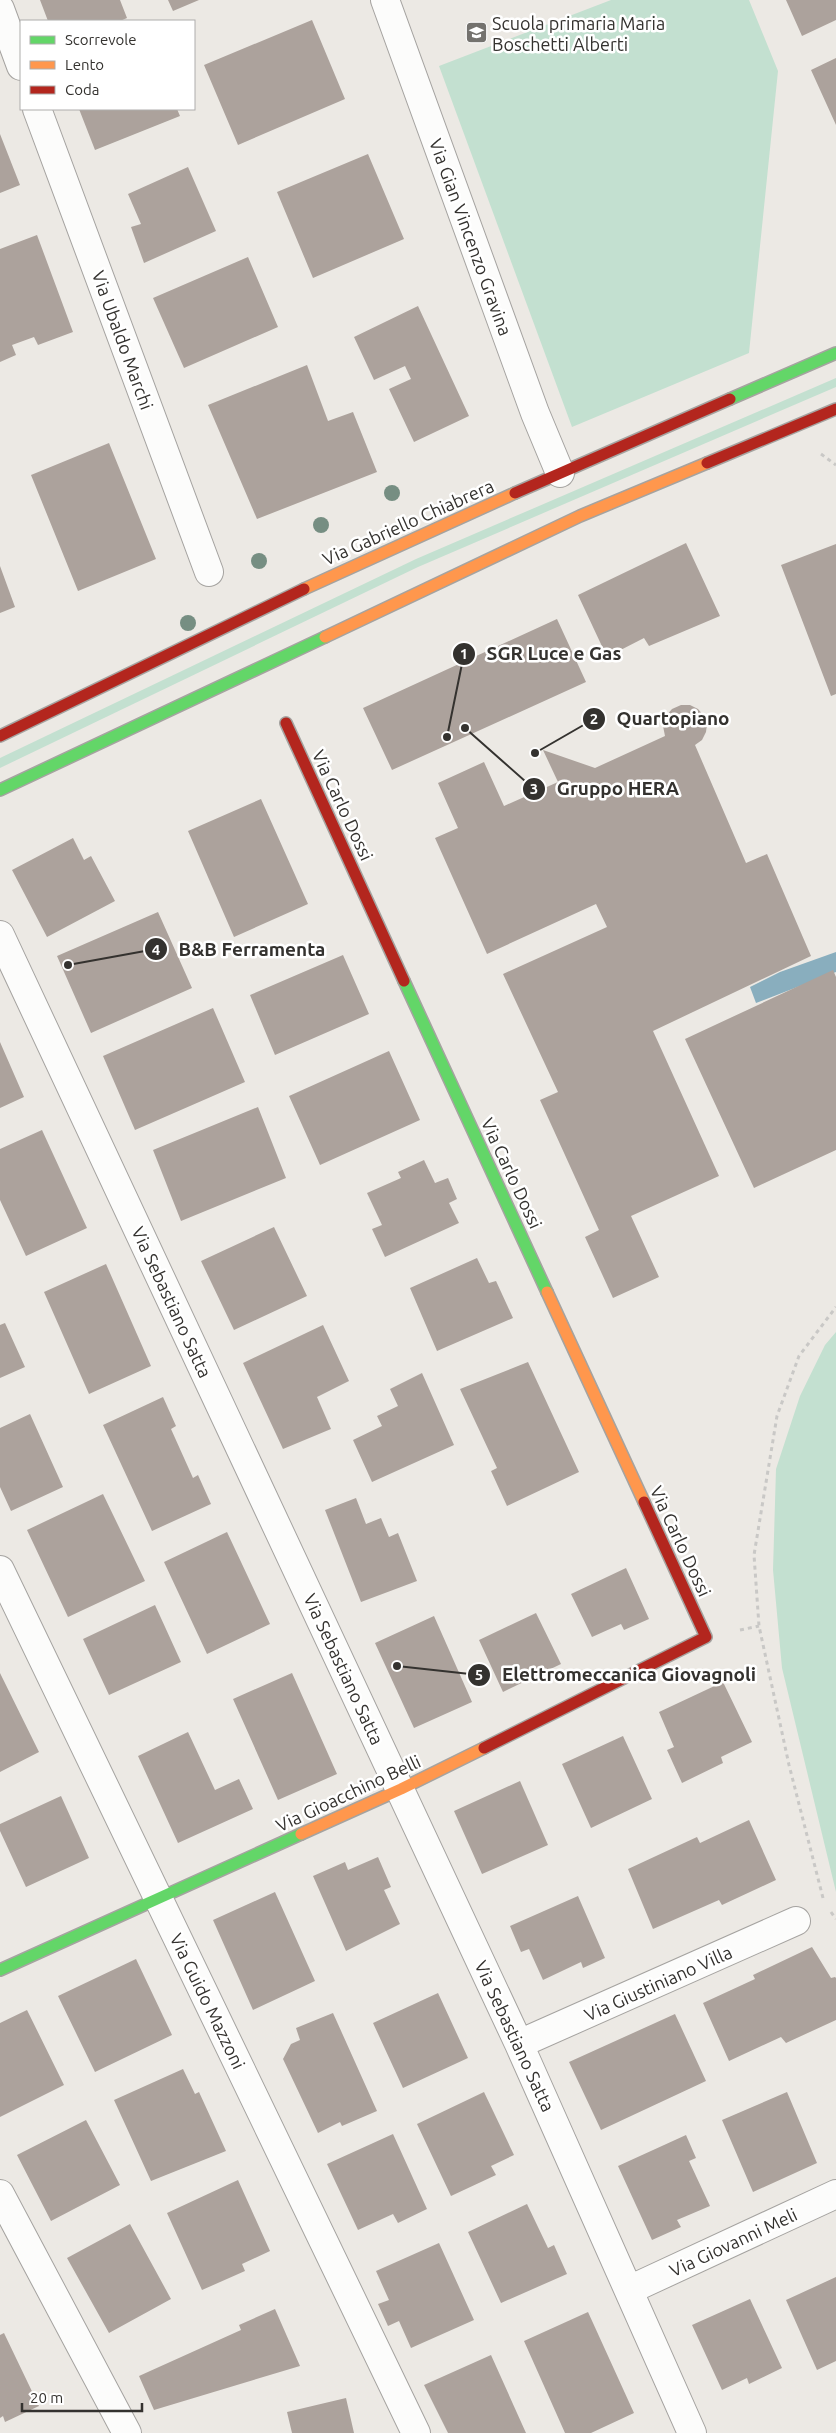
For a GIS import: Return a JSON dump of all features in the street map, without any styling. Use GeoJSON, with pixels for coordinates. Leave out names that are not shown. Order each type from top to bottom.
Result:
{"type":"FeatureCollection","features":[{"type":"Feature","properties":{"kind":"street","name":"Via Gian Vincenzo Gravina"},"geometry":{"type":"LineString","coordinates":[[385,0],[535,412],[560,473]]}},
{"type":"Feature","properties":{"kind":"street"},"geometry":{"type":"LineString","coordinates":[[0,9],[20,63]]}},
{"type":"Feature","properties":{"kind":"street","name":"Via Ubaldo Marchi"},"geometry":{"type":"LineString","coordinates":[[37,110],[209,572]]}},
{"type":"Feature","properties":{"kind":"street","name":"Via Gabriello Chiabrera"},"geometry":{"type":"LineString","coordinates":[[0,736],[327,578],[560,473],[836,353]]}},
{"type":"Feature","properties":{"kind":"street"},"geometry":{"type":"LineString","coordinates":[[0,790],[580,516],[836,409]]}},
{"type":"Feature","properties":{"kind":"street","name":"Via Carlo Dossi"},"geometry":{"type":"LineString","coordinates":[[286,723],[706,1637]]}},
{"type":"Feature","properties":{"kind":"street","name":"Via Sebastiano Satta"},"geometry":{"type":"LineString","coordinates":[[0,935],[519,2044],[692,2433]]}},
{"type":"Feature","properties":{"kind":"street","name":"Via Guido Mazzoni"},"geometry":{"type":"LineString","coordinates":[[0,1570],[416,2433]]}},
{"type":"Feature","properties":{"kind":"street","name":"Via Gioacchino Belli"},"geometry":{"type":"LineString","coordinates":[[0,1970],[401,1789],[706,1637]]}},
{"type":"Feature","properties":{"kind":"street","name":"Via Giustiniano Villa"},"geometry":{"type":"LineString","coordinates":[[519,2044],[796,1922]]}},
{"type":"Feature","properties":{"kind":"street"},"geometry":{"type":"LineString","coordinates":[[0,2194],[126,2433]]}},
{"type":"Feature","properties":{"kind":"street","name":"Via Giovanni Meli"},"geometry":{"type":"LineString","coordinates":[[630,2290],[836,2194]]}},
{"type":"Feature","properties":{"kind":"path"},"geometry":{"type":"LineString","coordinates":[[814,449],[836,465]]}},
{"type":"Feature","properties":{"kind":"path"},"geometry":{"type":"LineString","coordinates":[[824,1903],[789,1765],[761,1635],[754,1555],[777,1416],[799,1356],[836,1307]]}},
{"type":"Feature","properties":{"kind":"path"},"geometry":{"type":"LineString","coordinates":[[828,1908],[836,1919]]}},
{"type":"Feature","properties":{"kind":"green space"},"geometry":{"type":"Polygon","coordinates":[[[611,0],[749,0],[778,71],[749,353],[572,427],[439,66],[611,0]]]}},
{"type":"Feature","properties":{"kind":"green space"},"geometry":{"type":"Polygon","coordinates":[[[836,378],[836,387],[418,567],[0,768],[0,758],[416,559],[836,378]]]}},
{"type":"Feature","properties":{"kind":"green space"},"geometry":{"type":"Polygon","coordinates":[[[836,1332],[836,1892],[782,1668],[773,1570],[776,1469],[800,1396],[825,1345],[836,1332]]]}},
{"type":"Feature","properties":{"kind":"water"},"geometry":{"type":"Polygon","coordinates":[[[836,952],[836,972],[756,1003],[750,987],[780,972],[836,952]]]}},
{"type":"Feature","properties":{"kind":"building"},"geometry":{"type":"Polygon","coordinates":[[[40,0],[120,0],[127,18],[122,20],[48,20],[40,0]]]}},
{"type":"Feature","properties":{"kind":"building"},"geometry":{"type":"Polygon","coordinates":[[[168,0],[199,0],[173,11],[168,0]]]}},
{"type":"Feature","properties":{"kind":"building"},"geometry":{"type":"Polygon","coordinates":[[[786,0],[836,0],[836,20],[802,36],[786,0]]]}},
{"type":"Feature","properties":{"kind":"building"},"geometry":{"type":"Polygon","coordinates":[[[312,20],[345,99],[238,145],[204,65],[312,20]]]}},
{"type":"Feature","properties":{"kind":"building"},"geometry":{"type":"Polygon","coordinates":[[[836,58],[836,125],[811,70],[836,58]]]}},
{"type":"Feature","properties":{"kind":"building"},"geometry":{"type":"Polygon","coordinates":[[[79,110],[177,110],[180,116],[95,150],[79,110]]]}},
{"type":"Feature","properties":{"kind":"building"},"geometry":{"type":"Polygon","coordinates":[[[0,134],[20,185],[0,193],[0,134]]]}},
{"type":"Feature","properties":{"kind":"building"},"geometry":{"type":"Polygon","coordinates":[[[368,154],[404,239],[313,278],[277,192],[368,154]]]}},
{"type":"Feature","properties":{"kind":"building"},"geometry":{"type":"Polygon","coordinates":[[[188,167],[216,231],[144,263],[131,227],[141,224],[128,194],[188,167]]]}},
{"type":"Feature","properties":{"kind":"building"},"geometry":{"type":"Polygon","coordinates":[[[37,235],[73,332],[38,345],[34,337],[12,345],[16,355],[0,362],[0,249],[37,235]]]}},
{"type":"Feature","properties":{"kind":"building"},"geometry":{"type":"Polygon","coordinates":[[[248,257],[278,327],[184,368],[153,298],[248,257]]]}},
{"type":"Feature","properties":{"kind":"building"},"geometry":{"type":"Polygon","coordinates":[[[418,306],[469,416],[414,442],[389,389],[411,379],[405,366],[374,380],[354,337],[418,306]]]}},
{"type":"Feature","properties":{"kind":"building"},"geometry":{"type":"Polygon","coordinates":[[[307,365],[328,421],[353,412],[377,472],[257,519],[208,405],[307,365]]]}},
{"type":"Feature","properties":{"kind":"building"},"geometry":{"type":"Polygon","coordinates":[[[109,443],[156,559],[78,591],[31,475],[109,443]]]}},
{"type":"Feature","properties":{"kind":"building"},"geometry":{"type":"Polygon","coordinates":[[[686,543],[720,616],[649,646],[644,638],[607,657],[578,595],[686,543]]]}},
{"type":"Feature","properties":{"kind":"building"},"geometry":{"type":"Polygon","coordinates":[[[836,544],[836,694],[831,696],[781,565],[836,544]]]}},
{"type":"Feature","properties":{"kind":"building"},"geometry":{"type":"Polygon","coordinates":[[[0,566],[15,607],[0,613],[0,566]]]}},
{"type":"Feature","properties":{"kind":"building"},"geometry":{"type":"Polygon","coordinates":[[[557,619],[586,682],[392,770],[363,708],[557,619]]]}},
{"type":"Feature","properties":{"kind":"building"},"geometry":{"type":"Polygon","coordinates":[[[681,705],[690,705],[698,709],[704,716],[707,724],[706,732],[702,740],[695,745],[746,863],[767,854],[811,956],[653,1031],[719,1176],[631,1216],[659,1277],[613,1298],[585,1237],[599,1230],[540,1100],[558,1092],[503,974],[607,927],[596,904],[487,954],[435,838],[458,828],[438,783],[484,762],[504,806],[558,782],[543,750],[595,768],[665,736],[663,726],[665,717],[672,709],[681,705]]]}},
{"type":"Feature","properties":{"kind":"building"},"geometry":{"type":"Polygon","coordinates":[[[261,799],[308,904],[234,937],[188,831],[261,799]]]}},
{"type":"Feature","properties":{"kind":"building"},"geometry":{"type":"Polygon","coordinates":[[[73,838],[84,860],[91,856],[115,901],[47,937],[12,870],[73,838]]]}},
{"type":"Feature","properties":{"kind":"building"},"geometry":{"type":"Polygon","coordinates":[[[158,912],[192,988],[91,1033],[57,956],[158,912]]]}},
{"type":"Feature","properties":{"kind":"building"},"geometry":{"type":"Polygon","coordinates":[[[343,955],[369,1014],[275,1055],[250,995],[343,955]]]}},
{"type":"Feature","properties":{"kind":"building"},"geometry":{"type":"Polygon","coordinates":[[[833,970],[836,977],[836,1150],[754,1188],[685,1039],[833,970]]]}},
{"type":"Feature","properties":{"kind":"building"},"geometry":{"type":"Polygon","coordinates":[[[213,1008],[245,1082],[135,1130],[103,1056],[213,1008]]]}},
{"type":"Feature","properties":{"kind":"building"},"geometry":{"type":"Polygon","coordinates":[[[0,1042],[24,1097],[0,1108],[0,1042]]]}},
{"type":"Feature","properties":{"kind":"building"},"geometry":{"type":"Polygon","coordinates":[[[389,1051],[420,1120],[320,1165],[289,1096],[389,1051]]]}},
{"type":"Feature","properties":{"kind":"building"},"geometry":{"type":"Polygon","coordinates":[[[258,1107],[286,1178],[181,1221],[153,1150],[258,1107]]]}},
{"type":"Feature","properties":{"kind":"building"},"geometry":{"type":"Polygon","coordinates":[[[42,1130],[87,1228],[26,1256],[0,1200],[0,1149],[42,1130]]]}},
{"type":"Feature","properties":{"kind":"building"},"geometry":{"type":"Polygon","coordinates":[[[424,1160],[435,1183],[448,1178],[457,1199],[449,1203],[459,1223],[385,1257],[372,1229],[382,1225],[367,1193],[401,1178],[398,1172],[424,1160]]]}},
{"type":"Feature","properties":{"kind":"building"},"geometry":{"type":"Polygon","coordinates":[[[274,1227],[307,1296],[234,1330],[201,1261],[274,1227]]]}},
{"type":"Feature","properties":{"kind":"building"},"geometry":{"type":"Polygon","coordinates":[[[477,1258],[489,1283],[496,1281],[513,1318],[437,1351],[410,1288],[477,1258]]]}},
{"type":"Feature","properties":{"kind":"building"},"geometry":{"type":"Polygon","coordinates":[[[106,1264],[151,1366],[89,1394],[44,1292],[106,1264]]]}},
{"type":"Feature","properties":{"kind":"building"},"geometry":{"type":"Polygon","coordinates":[[[5,1323],[25,1367],[0,1378],[0,1325],[5,1323]]]}},
{"type":"Feature","properties":{"kind":"building"},"geometry":{"type":"Polygon","coordinates":[[[323,1325],[349,1381],[317,1397],[331,1429],[283,1449],[243,1363],[323,1325]]]}},
{"type":"Feature","properties":{"kind":"building"},"geometry":{"type":"Polygon","coordinates":[[[528,1362],[579,1472],[507,1506],[491,1471],[497,1468],[460,1389],[528,1362]]]}},
{"type":"Feature","properties":{"kind":"building"},"geometry":{"type":"Polygon","coordinates":[[[422,1373],[454,1445],[372,1482],[353,1440],[382,1426],[377,1416],[398,1406],[390,1389],[422,1373]]]}},
{"type":"Feature","properties":{"kind":"building"},"geometry":{"type":"Polygon","coordinates":[[[163,1397],[176,1426],[171,1429],[193,1478],[198,1475],[211,1504],[152,1531],[103,1425],[163,1397]]]}},
{"type":"Feature","properties":{"kind":"building"},"geometry":{"type":"Polygon","coordinates":[[[30,1414],[63,1487],[11,1511],[0,1487],[0,1428],[30,1414]]]}},
{"type":"Feature","properties":{"kind":"building"},"geometry":{"type":"Polygon","coordinates":[[[103,1494],[145,1581],[68,1617],[27,1530],[103,1494]]]}},
{"type":"Feature","properties":{"kind":"building"},"geometry":{"type":"Polygon","coordinates":[[[356,1498],[366,1524],[381,1518],[389,1537],[398,1533],[417,1581],[361,1602],[325,1510],[356,1498]]]}},
{"type":"Feature","properties":{"kind":"building"},"geometry":{"type":"Polygon","coordinates":[[[227,1532],[270,1624],[207,1654],[164,1562],[227,1532]]]}},
{"type":"Feature","properties":{"kind":"building"},"geometry":{"type":"Polygon","coordinates":[[[626,1568],[649,1619],[624,1630],[621,1624],[592,1637],[571,1594],[626,1568]]]}},
{"type":"Feature","properties":{"kind":"building"},"geometry":{"type":"Polygon","coordinates":[[[155,1605],[181,1662],[109,1695],[83,1639],[155,1605]]]}},
{"type":"Feature","properties":{"kind":"building"},"geometry":{"type":"Polygon","coordinates":[[[536,1613],[561,1664],[503,1692],[479,1640],[536,1613]]]}},
{"type":"Feature","properties":{"kind":"building"},"geometry":{"type":"Polygon","coordinates":[[[434,1616],[472,1702],[414,1728],[375,1643],[434,1616]]]}},
{"type":"Feature","properties":{"kind":"building"},"geometry":{"type":"Polygon","coordinates":[[[0,1673],[39,1752],[0,1772],[0,1673]]]}},
{"type":"Feature","properties":{"kind":"building"},"geometry":{"type":"Polygon","coordinates":[[[292,1673],[337,1774],[278,1800],[233,1699],[292,1673]]]}},
{"type":"Feature","properties":{"kind":"building"},"geometry":{"type":"Polygon","coordinates":[[[723,1682],[752,1742],[721,1757],[723,1763],[682,1783],[667,1750],[674,1747],[659,1712],[723,1682]]]}},
{"type":"Feature","properties":{"kind":"building"},"geometry":{"type":"Polygon","coordinates":[[[188,1732],[215,1790],[239,1779],[253,1809],[178,1843],[138,1756],[188,1732]]]}},
{"type":"Feature","properties":{"kind":"building"},"geometry":{"type":"Polygon","coordinates":[[[623,1736],[652,1799],[591,1828],[562,1764],[623,1736]]]}},
{"type":"Feature","properties":{"kind":"building"},"geometry":{"type":"Polygon","coordinates":[[[520,1781],[548,1845],[482,1874],[454,1811],[520,1781]]]}},
{"type":"Feature","properties":{"kind":"building"},"geometry":{"type":"Polygon","coordinates":[[[61,1796],[89,1858],[26,1887],[0,1831],[0,1824],[61,1796]]]}},
{"type":"Feature","properties":{"kind":"building"},"geometry":{"type":"Polygon","coordinates":[[[749,1820],[776,1880],[722,1905],[719,1900],[653,1929],[628,1869],[697,1837],[700,1843],[749,1820]]]}},
{"type":"Feature","properties":{"kind":"building"},"geometry":{"type":"Polygon","coordinates":[[[378,1857],[391,1887],[384,1890],[400,1924],[346,1951],[313,1876],[345,1862],[348,1870],[378,1857]]]}},
{"type":"Feature","properties":{"kind":"building"},"geometry":{"type":"Polygon","coordinates":[[[275,1892],[315,1981],[253,2010],[213,1920],[275,1892]]]}},
{"type":"Feature","properties":{"kind":"building"},"geometry":{"type":"Polygon","coordinates":[[[578,1896],[605,1958],[583,1968],[581,1962],[543,1980],[529,1949],[521,1952],[510,1926],[578,1896]]]}},
{"type":"Feature","properties":{"kind":"building"},"geometry":{"type":"Polygon","coordinates":[[[812,1947],[831,1978],[836,1978],[836,2020],[786,2043],[781,2037],[729,2061],[703,2003],[755,1979],[753,1975],[812,1947]]]}},
{"type":"Feature","properties":{"kind":"building"},"geometry":{"type":"Polygon","coordinates":[[[136,1959],[172,2035],[95,2072],[58,1996],[136,1959]]]}},
{"type":"Feature","properties":{"kind":"building"},"geometry":{"type":"Polygon","coordinates":[[[438,1993],[468,2058],[403,2088],[373,2023],[438,1993]]]}},
{"type":"Feature","properties":{"kind":"building"},"geometry":{"type":"Polygon","coordinates":[[[27,2010],[64,2085],[0,2117],[0,2023],[27,2010]]]}},
{"type":"Feature","properties":{"kind":"building"},"geometry":{"type":"Polygon","coordinates":[[[333,2013],[377,2111],[342,2126],[340,2122],[318,2133],[283,2059],[291,2044],[300,2040],[296,2028],[333,2013]]]}},
{"type":"Feature","properties":{"kind":"building"},"geometry":{"type":"Polygon","coordinates":[[[675,2014],[706,2081],[601,2130],[569,2062],[675,2014]]]}},
{"type":"Feature","properties":{"kind":"building"},"geometry":{"type":"Polygon","coordinates":[[[183,2069],[195,2094],[199,2092],[226,2151],[151,2181],[114,2100],[183,2069]]]}},
{"type":"Feature","properties":{"kind":"building"},"geometry":{"type":"Polygon","coordinates":[[[484,2092],[514,2155],[491,2166],[496,2175],[451,2196],[417,2124],[484,2092]]]}},
{"type":"Feature","properties":{"kind":"building"},"geometry":{"type":"Polygon","coordinates":[[[787,2092],[817,2163],[753,2192],[722,2120],[787,2092]]]}},
{"type":"Feature","properties":{"kind":"building"},"geometry":{"type":"Polygon","coordinates":[[[86,2120],[120,2185],[51,2221],[17,2155],[86,2120]]]}},
{"type":"Feature","properties":{"kind":"building"},"geometry":{"type":"Polygon","coordinates":[[[393,2134],[427,2209],[398,2223],[393,2214],[358,2230],[327,2164],[393,2134]]]}},
{"type":"Feature","properties":{"kind":"building"},"geometry":{"type":"Polygon","coordinates":[[[686,2135],[696,2158],[689,2161],[710,2206],[677,2220],[681,2227],[652,2240],[618,2166],[686,2135]]]}},
{"type":"Feature","properties":{"kind":"building"},"geometry":{"type":"Polygon","coordinates":[[[238,2180],[270,2251],[242,2264],[245,2271],[202,2290],[167,2213],[238,2180]]]}},
{"type":"Feature","properties":{"kind":"building"},"geometry":{"type":"Polygon","coordinates":[[[527,2204],[548,2248],[554,2245],[567,2274],[501,2303],[468,2232],[527,2204]]]}},
{"type":"Feature","properties":{"kind":"building"},"geometry":{"type":"Polygon","coordinates":[[[130,2224],[171,2299],[109,2333],[67,2258],[130,2224]]]}},
{"type":"Feature","properties":{"kind":"building"},"geometry":{"type":"Polygon","coordinates":[[[439,2243],[474,2320],[411,2348],[399,2321],[388,2326],[378,2304],[389,2300],[376,2271],[439,2243]]]}},
{"type":"Feature","properties":{"kind":"building"},"geometry":{"type":"Polygon","coordinates":[[[836,2277],[836,2361],[817,2370],[786,2300],[836,2277]]]}},
{"type":"Feature","properties":{"kind":"building"},"geometry":{"type":"Polygon","coordinates":[[[750,2299],[782,2368],[749,2384],[747,2378],[722,2390],[692,2325],[750,2299]]]}},
{"type":"Feature","properties":{"kind":"building"},"geometry":{"type":"Polygon","coordinates":[[[275,2309],[300,2366],[154,2410],[139,2376],[241,2330],[239,2325],[275,2309]]]}},
{"type":"Feature","properties":{"kind":"building"},"geometry":{"type":"Polygon","coordinates":[[[588,2312],[634,2413],[591,2433],[565,2433],[524,2341],[588,2312]]]}},
{"type":"Feature","properties":{"kind":"building"},"geometry":{"type":"Polygon","coordinates":[[[4,2333],[39,2406],[5,2422],[3,2416],[0,2418],[0,2335],[4,2333]]]}},
{"type":"Feature","properties":{"kind":"building"},"geometry":{"type":"Polygon","coordinates":[[[491,2355],[526,2433],[448,2433],[424,2385],[491,2355]]]}},
{"type":"Feature","properties":{"kind":"building"},"geometry":{"type":"Polygon","coordinates":[[[346,2398],[354,2433],[292,2433],[287,2412],[346,2398]]]}},
{"type":"Feature","properties":{"kind":"traffic: fast"},"geometry":{"type":"LineString","coordinates":[[730,399],[836,353]]}},
{"type":"Feature","properties":{"kind":"traffic: fast"},"geometry":{"type":"LineString","coordinates":[[0,790],[325,637]]}},
{"type":"Feature","properties":{"kind":"traffic: fast"},"geometry":{"type":"LineString","coordinates":[[404,981],[547,1292]]}},
{"type":"Feature","properties":{"kind":"traffic: fast"},"geometry":{"type":"LineString","coordinates":[[0,1970],[301,1834]]}},
{"type":"Feature","properties":{"kind":"traffic: slow"},"geometry":{"type":"LineString","coordinates":[[325,637],[580,516],[707,463]]}},
{"type":"Feature","properties":{"kind":"traffic: slow"},"geometry":{"type":"LineString","coordinates":[[304,589],[515,493]]}},
{"type":"Feature","properties":{"kind":"traffic: slow"},"geometry":{"type":"LineString","coordinates":[[547,1292],[644,1502]]}},
{"type":"Feature","properties":{"kind":"traffic: slow"},"geometry":{"type":"LineString","coordinates":[[301,1834],[401,1789],[484,1748]]}},
{"type":"Feature","properties":{"kind":"traffic: jam"},"geometry":{"type":"LineString","coordinates":[[515,493],[730,399]]}},
{"type":"Feature","properties":{"kind":"traffic: jam"},"geometry":{"type":"LineString","coordinates":[[707,463],[836,409]]}},
{"type":"Feature","properties":{"kind":"traffic: jam"},"geometry":{"type":"LineString","coordinates":[[0,736],[304,589]]}},
{"type":"Feature","properties":{"kind":"traffic: jam"},"geometry":{"type":"LineString","coordinates":[[286,723],[404,981]]}},
{"type":"Feature","properties":{"kind":"traffic: jam"},"geometry":{"type":"LineString","coordinates":[[484,1748],[706,1637],[644,1502]]}},
{"type":"Feature","properties":{"kind":"place","name":"Scuola primaria Maria Boschetti Alberti"},"geometry":{"type":"Point","coordinates":[476,33]}},
{"type":"Feature","properties":{"kind":"place","name":"Gruppo HERA"},"geometry":{"type":"Point","coordinates":[465,728]}},
{"type":"Feature","properties":{"kind":"place","name":"SGR Luce e Gas"},"geometry":{"type":"Point","coordinates":[447,737]}},
{"type":"Feature","properties":{"kind":"place","name":"Quartopiano"},"geometry":{"type":"Point","coordinates":[535,753]}},
{"type":"Feature","properties":{"kind":"place","name":"B&B Ferramenta"},"geometry":{"type":"Point","coordinates":[68,965]}},
{"type":"Feature","properties":{"kind":"place","name":"Elettromeccanica Giovagnoli"},"geometry":{"type":"Point","coordinates":[397,1666]}}]}
